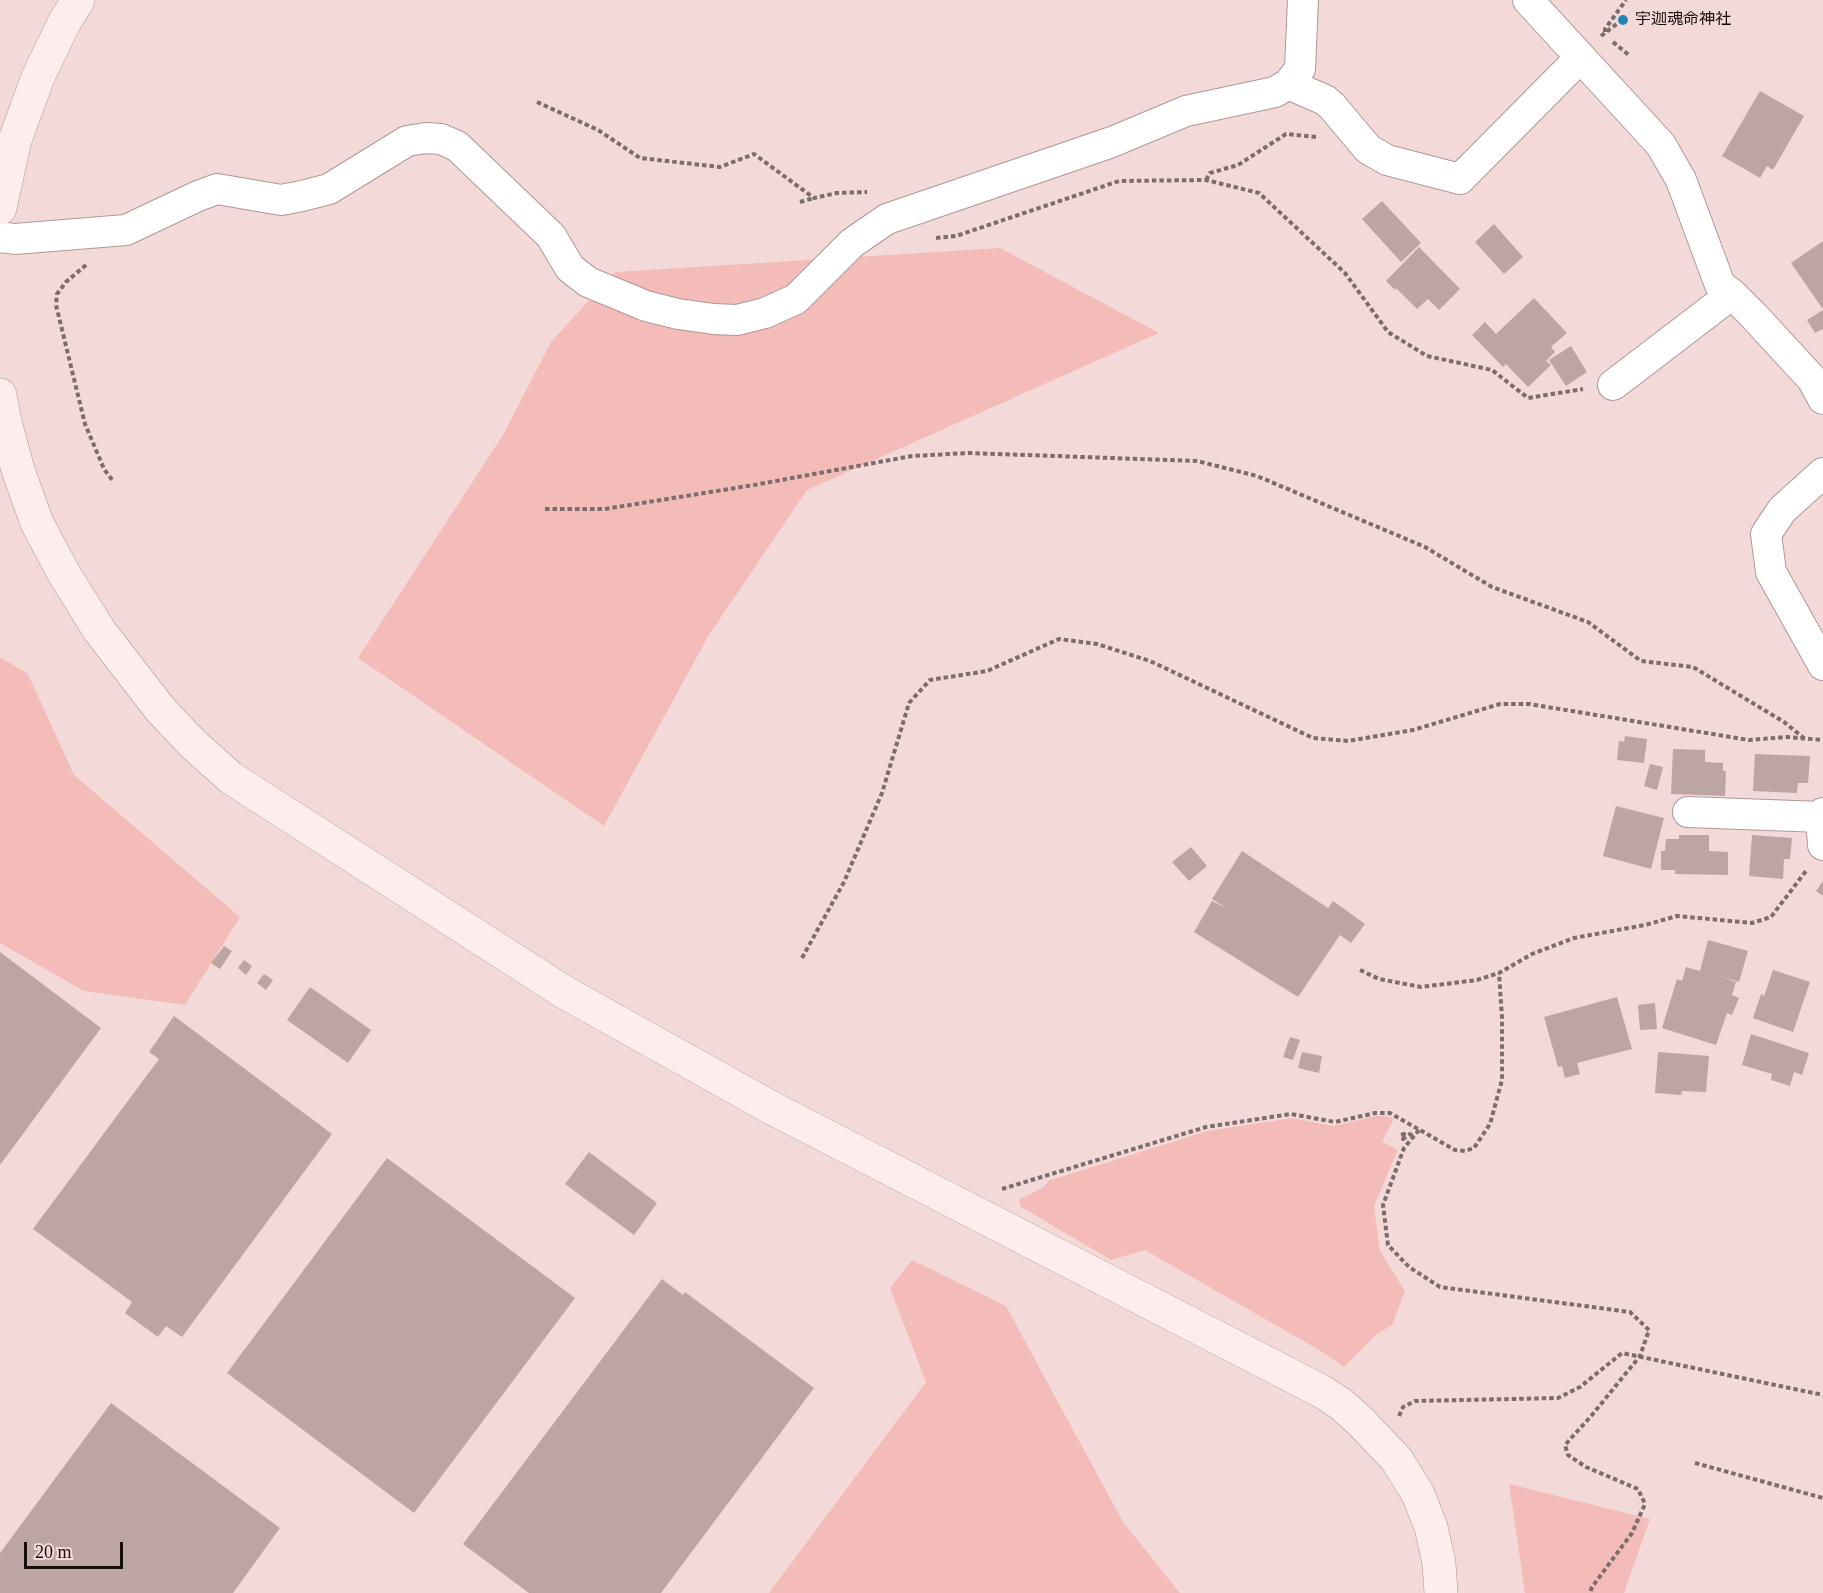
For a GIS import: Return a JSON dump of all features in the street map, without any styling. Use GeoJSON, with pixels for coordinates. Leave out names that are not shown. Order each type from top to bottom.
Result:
{"type":"FeatureCollection","features":[{"type":"Feature","properties":{"kind":"street"},"geometry":{"type":"LineString","coordinates":[[0,208],[15,140],[38,77],[64,23],[78,0]]}},
{"type":"Feature","properties":{"kind":"street"},"geometry":{"type":"LineString","coordinates":[[0,237],[15,239],[126,230],[217,189],[281,200],[329,189],[407,141],[426,138],[441,139],[457,146],[551,236],[570,268],[588,282],[646,306],[678,314],[737,320],[765,313],[796,299],[852,243],[887,219],[1112,142],[1186,111],[1275,92],[1288,84],[1300,69],[1304,0]]}},
{"type":"Feature","properties":{"kind":"street"},"geometry":{"type":"LineString","coordinates":[[1528,0],[1661,145],[1681,180],[1720,285],[1732,294],[1812,379],[1823,399]]}},
{"type":"Feature","properties":{"kind":"street"},"geometry":{"type":"LineString","coordinates":[[1288,84],[1325,100],[1368,149],[1386,160],[1461,178],[1580,58]]}},
{"type":"Feature","properties":{"kind":"street"},"geometry":{"type":"LineString","coordinates":[[1613,385],[1732,294]]}},
{"type":"Feature","properties":{"kind":"street"},"geometry":{"type":"LineString","coordinates":[[0,395],[4,422],[18,470],[37,523],[63,572],[99,630],[160,709],[193,744],[231,778],[564,992],[770,1107],[1322,1391],[1360,1421],[1397,1460],[1418,1494],[1431,1527],[1439,1563],[1441,1593]]}},
{"type":"Feature","properties":{"kind":"street"},"geometry":{"type":"LineString","coordinates":[[1823,473],[1782,510],[1766,534],[1770,572],[1823,665]]}},
{"type":"Feature","properties":{"kind":"street"},"geometry":{"type":"LineString","coordinates":[[1688,812],[1819,835]]}},
{"type":"Feature","properties":{"kind":"path"},"geometry":{"type":"LineString","coordinates":[[1618,23],[1606,32],[1605,28],[1613,21],[1626,0]]}},
{"type":"Feature","properties":{"kind":"path"},"geometry":{"type":"LineString","coordinates":[[537,102],[598,130],[640,158],[720,167],[754,154],[814,198]]}},
{"type":"Feature","properties":{"kind":"path"},"geometry":{"type":"LineString","coordinates":[[1206,180],[1210,173],[1238,165],[1286,134],[1321,138],[1325,133],[1322,116],[1332,106]]}},
{"type":"Feature","properties":{"kind":"path"},"geometry":{"type":"LineString","coordinates":[[926,239],[956,236],[1119,182],[1206,180],[1259,193],[1345,273],[1388,332],[1427,356],[1492,370],[1528,398],[1613,385]]}},
{"type":"Feature","properties":{"kind":"path"},"geometry":{"type":"LineString","coordinates":[[800,202],[837,194],[870,192]]}},
{"type":"Feature","properties":{"kind":"path"},"geometry":{"type":"LineString","coordinates":[[113,481],[104,469],[85,424],[56,305],[57,294],[66,282],[109,245],[114,231]]}},
{"type":"Feature","properties":{"kind":"path"},"geometry":{"type":"LineString","coordinates":[[545,509],[605,509],[912,456],[969,453],[1197,461],[1257,476],[1425,547],[1492,587],[1588,622],[1641,661],[1693,667],[1784,722],[1805,739]]}},
{"type":"Feature","properties":{"kind":"path"},"geometry":{"type":"LineString","coordinates":[[802,958],[844,882],[882,793],[909,703],[930,680],[987,672],[1059,639],[1097,644],[1150,661],[1313,738],[1348,741],[1413,730],[1500,704],[1529,704],[1749,740],[1787,737],[1823,740]]}},
{"type":"Feature","properties":{"kind":"path"},"geometry":{"type":"LineString","coordinates":[[1360,970],[1379,979],[1421,987],[1477,980],[1499,973],[1532,954],[1574,938],[1645,925],[1677,916],[1752,922],[1771,917],[1819,835]]}},
{"type":"Feature","properties":{"kind":"path"},"geometry":{"type":"LineString","coordinates":[[956,1204],[1206,1126],[1292,1114],[1335,1122],[1375,1113],[1390,1113],[1455,1150],[1465,1151],[1474,1148],[1490,1124],[1502,1080],[1499,973]]}},
{"type":"Feature","properties":{"kind":"path"},"geometry":{"type":"LineString","coordinates":[[1419,1130],[1404,1148],[1383,1205],[1389,1245],[1409,1267],[1440,1287],[1630,1312],[1649,1330],[1640,1356],[1565,1445],[1568,1455],[1586,1467],[1638,1489],[1645,1504],[1632,1533],[1592,1587],[1590,1593]]}},
{"type":"Feature","properties":{"kind":"path"},"geometry":{"type":"LineString","coordinates":[[1401,1135],[1404,1134],[1403,1139],[1410,1134],[1414,1137]]}},
{"type":"Feature","properties":{"kind":"path"},"geometry":{"type":"LineString","coordinates":[[1384,1447],[1403,1407],[1415,1401],[1558,1398],[1580,1387],[1622,1353],[1823,1395]]}},
{"type":"Feature","properties":{"kind":"path"},"geometry":{"type":"LineString","coordinates":[[1695,1463],[1823,1498]]}},
{"type":"Feature","properties":{"kind":"shaded area"},"geometry":{"type":"Polygon","coordinates":[[[1000,248],[1159,333],[807,490],[709,635],[604,826],[358,658],[503,435],[551,342],[615,272],[1000,248]]]}},
{"type":"Feature","properties":{"kind":"shaded area"},"geometry":{"type":"Polygon","coordinates":[[[0,657],[28,674],[74,775],[240,917],[185,1005],[84,991],[0,943],[0,657]]]}},
{"type":"Feature","properties":{"kind":"shaded area"},"geometry":{"type":"Polygon","coordinates":[[[1375,1116],[1387,1116],[1394,1119],[1382,1142],[1398,1150],[1374,1206],[1380,1251],[1405,1291],[1392,1325],[1377,1334],[1344,1367],[1319,1350],[1145,1250],[1111,1260],[1021,1207],[1019,1200],[1044,1187],[1048,1181],[1207,1131],[1292,1118],[1333,1126],[1375,1116]]]}},
{"type":"Feature","properties":{"kind":"shaded area"},"geometry":{"type":"Polygon","coordinates":[[[912,1260],[1006,1306],[1123,1522],[1180,1593],[769,1593],[926,1382],[890,1288],[912,1260]]]}},
{"type":"Feature","properties":{"kind":"shaded area"},"geometry":{"type":"Polygon","coordinates":[[[1509,1484],[1650,1519],[1624,1593],[1525,1593],[1509,1484]]]}},
{"type":"Feature","properties":{"kind":"building","name":"宇迦魂命神社"},"geometry":{"type":"Polygon","coordinates":[[[1623,15],[1628,22],[1623,26],[1618,19],[1623,15]]]}},
{"type":"Feature","properties":{"kind":"building"},"geometry":{"type":"Polygon","coordinates":[[[1760,91],[1804,116],[1773,170],[1767,166],[1760,178],[1722,156],[1760,91]]]}},
{"type":"Feature","properties":{"kind":"building"},"geometry":{"type":"Polygon","coordinates":[[[1382,201],[1421,243],[1401,262],[1362,219],[1382,201]]]}},
{"type":"Feature","properties":{"kind":"building"},"geometry":{"type":"Polygon","coordinates":[[[1494,224],[1523,257],[1504,274],[1475,242],[1494,224]]]}},
{"type":"Feature","properties":{"kind":"building"},"geometry":{"type":"Polygon","coordinates":[[[1823,241],[1823,307],[1822,308],[1791,263],[1823,241]]]}},
{"type":"Feature","properties":{"kind":"building"},"geometry":{"type":"Polygon","coordinates":[[[1419,247],[1460,289],[1439,310],[1428,299],[1417,309],[1386,281],[1419,247]]]}},
{"type":"Feature","properties":{"kind":"building"},"geometry":{"type":"Polygon","coordinates":[[[1534,298],[1567,333],[1551,347],[1555,352],[1546,361],[1551,365],[1528,387],[1506,364],[1503,367],[1472,335],[1485,322],[1496,334],[1534,298]]]}},
{"type":"Feature","properties":{"kind":"building"},"geometry":{"type":"Polygon","coordinates":[[[1823,310],[1823,329],[1815,333],[1807,320],[1823,310]]]}},
{"type":"Feature","properties":{"kind":"building"},"geometry":{"type":"Polygon","coordinates":[[[1571,346],[1587,372],[1566,386],[1549,360],[1571,346]]]}},
{"type":"Feature","properties":{"kind":"building"},"geometry":{"type":"Polygon","coordinates":[[[1625,736],[1647,739],[1644,763],[1617,760],[1619,741],[1624,742],[1625,736]]]}},
{"type":"Feature","properties":{"kind":"building"},"geometry":{"type":"Polygon","coordinates":[[[1673,749],[1705,750],[1705,762],[1723,763],[1723,771],[1726,771],[1725,796],[1671,794],[1673,749]]]}},
{"type":"Feature","properties":{"kind":"building"},"geometry":{"type":"Polygon","coordinates":[[[1755,754],[1810,756],[1808,783],[1798,783],[1797,793],[1753,791],[1755,754]]]}},
{"type":"Feature","properties":{"kind":"building"},"geometry":{"type":"Polygon","coordinates":[[[1650,764],[1663,767],[1657,790],[1644,786],[1650,764]]]}},
{"type":"Feature","properties":{"kind":"building"},"geometry":{"type":"Polygon","coordinates":[[[1616,806],[1664,818],[1651,869],[1603,856],[1616,806]]]}},
{"type":"Feature","properties":{"kind":"building"},"geometry":{"type":"Polygon","coordinates":[[[1679,835],[1709,835],[1709,851],[1728,852],[1728,875],[1675,874],[1675,870],[1661,870],[1661,851],[1665,851],[1666,839],[1679,839],[1679,835]]]}},
{"type":"Feature","properties":{"kind":"building"},"geometry":{"type":"Polygon","coordinates":[[[1752,835],[1792,838],[1790,859],[1784,859],[1783,879],[1749,876],[1752,835]]]}},
{"type":"Feature","properties":{"kind":"building"},"geometry":{"type":"Polygon","coordinates":[[[1191,847],[1207,866],[1189,881],[1172,862],[1191,847]]]}},
{"type":"Feature","properties":{"kind":"building"},"geometry":{"type":"Polygon","coordinates":[[[1242,851],[1328,908],[1333,901],[1365,924],[1351,943],[1340,935],[1298,997],[1194,932],[1212,901],[1228,909],[1212,899],[1242,851]]]}},
{"type":"Feature","properties":{"kind":"building"},"geometry":{"type":"Polygon","coordinates":[[[1823,881],[1823,896],[1816,891],[1823,881]]]}},
{"type":"Feature","properties":{"kind":"building"},"geometry":{"type":"Polygon","coordinates":[[[1708,940],[1748,951],[1739,982],[1719,976],[1736,982],[1732,995],[1739,998],[1732,1015],[1727,1013],[1716,1045],[1662,1028],[1677,979],[1682,981],[1686,967],[1700,971],[1708,940]]]}},
{"type":"Feature","properties":{"kind":"building"},"geometry":{"type":"Polygon","coordinates":[[[224,946],[232,951],[220,969],[211,963],[224,946]]]}},
{"type":"Feature","properties":{"kind":"building"},"geometry":{"type":"Polygon","coordinates":[[[0,952],[101,1028],[0,1165],[0,952]]]}},
{"type":"Feature","properties":{"kind":"building"},"geometry":{"type":"Polygon","coordinates":[[[244,960],[252,966],[246,975],[238,968],[244,960]]]}},
{"type":"Feature","properties":{"kind":"building"},"geometry":{"type":"Polygon","coordinates":[[[1773,970],[1810,982],[1793,1032],[1753,1018],[1761,994],[1764,996],[1773,970]]]}},
{"type":"Feature","properties":{"kind":"building"},"geometry":{"type":"Polygon","coordinates":[[[264,974],[273,980],[266,990],[257,983],[264,974]]]}},
{"type":"Feature","properties":{"kind":"building"},"geometry":{"type":"Polygon","coordinates":[[[310,987],[371,1030],[348,1063],[287,1020],[310,987]]]}},
{"type":"Feature","properties":{"kind":"building"},"geometry":{"type":"Polygon","coordinates":[[[1617,997],[1632,1049],[1577,1063],[1580,1074],[1565,1078],[1562,1066],[1558,1067],[1544,1017],[1617,997]]]}},
{"type":"Feature","properties":{"kind":"building"},"geometry":{"type":"Polygon","coordinates":[[[1655,1003],[1657,1029],[1640,1030],[1638,1005],[1655,1003]]]}},
{"type":"Feature","properties":{"kind":"building"},"geometry":{"type":"Polygon","coordinates":[[[174,1016],[332,1134],[182,1337],[166,1326],[158,1337],[125,1313],[132,1302],[33,1229],[159,1059],[149,1052],[174,1016]]]}},
{"type":"Feature","properties":{"kind":"building"},"geometry":{"type":"Polygon","coordinates":[[[1751,1034],[1809,1053],[1802,1075],[1794,1072],[1790,1086],[1771,1080],[1772,1074],[1742,1065],[1751,1034]]]}},
{"type":"Feature","properties":{"kind":"building"},"geometry":{"type":"Polygon","coordinates":[[[1290,1037],[1300,1040],[1293,1060],[1283,1057],[1290,1037]]]}},
{"type":"Feature","properties":{"kind":"building"},"geometry":{"type":"Polygon","coordinates":[[[1302,1052],[1322,1056],[1319,1073],[1298,1068],[1302,1052]]]}},
{"type":"Feature","properties":{"kind":"building"},"geometry":{"type":"Polygon","coordinates":[[[1658,1052],[1709,1056],[1706,1092],[1682,1091],[1681,1095],[1655,1093],[1658,1052]]]}},
{"type":"Feature","properties":{"kind":"building"},"geometry":{"type":"Polygon","coordinates":[[[589,1152],[657,1203],[634,1235],[565,1184],[589,1152]]]}},
{"type":"Feature","properties":{"kind":"building"},"geometry":{"type":"Polygon","coordinates":[[[387,1158],[575,1298],[414,1513],[227,1373],[387,1158]]]}},
{"type":"Feature","properties":{"kind":"building"},"geometry":{"type":"Polygon","coordinates":[[[662,1279],[683,1295],[685,1292],[814,1388],[661,1593],[529,1593],[463,1544],[662,1279]]]}},
{"type":"Feature","properties":{"kind":"building"},"geometry":{"type":"Polygon","coordinates":[[[111,1403],[280,1528],[233,1593],[0,1593],[0,1553],[111,1403]]]}},
{"type":"Feature","properties":{"kind":"place","name":"宇迦魂命神社"},"geometry":{"type":"Point","coordinates":[1623,20]}}]}
